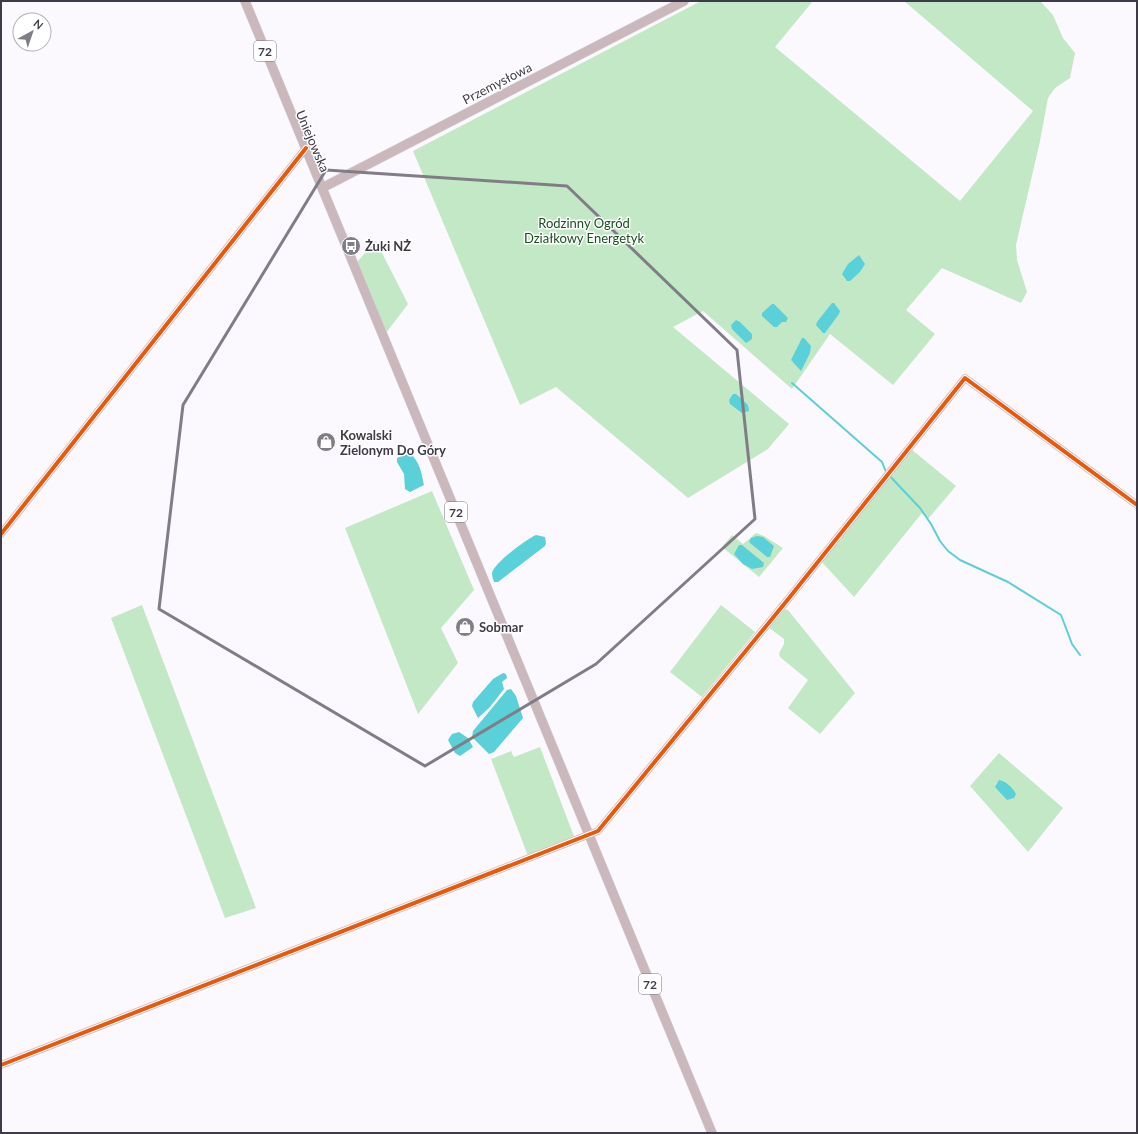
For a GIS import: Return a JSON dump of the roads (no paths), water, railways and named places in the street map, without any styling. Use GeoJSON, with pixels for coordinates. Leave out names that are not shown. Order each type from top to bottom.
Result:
{"type":"FeatureCollection","features":[{"type":"Feature","properties":{"kind":"main road","name":"Uniejowska"},"geometry":{"type":"LineString","coordinates":[[245,1],[322,188]]}},
{"type":"Feature","properties":{"kind":"main road","name":"Przemysłowa"},"geometry":{"type":"LineString","coordinates":[[322,188],[684,1]]}},
{"type":"Feature","properties":{"kind":"main road","name":"72"},"geometry":{"type":"LineString","coordinates":[[322,188],[712,1133]]}},
{"type":"Feature","properties":{"kind":"street"},"geometry":{"type":"LineString","coordinates":[[1,534],[306,148]]}},
{"type":"Feature","properties":{"kind":"street"},"geometry":{"type":"LineString","coordinates":[[1,1065],[589,836],[598,831],[679,733],[965,378],[1137,505]]}},
{"type":"Feature","properties":{"kind":"water"},"geometry":{"type":"Polygon","coordinates":[[[859,255],[865,264],[860,272],[850,281],[847,281],[842,274],[848,264],[859,255]]]}},
{"type":"Feature","properties":{"kind":"water"},"geometry":{"type":"Polygon","coordinates":[[[832,303],[834,303],[840,311],[825,333],[823,333],[816,325],[832,303]]]}},
{"type":"Feature","properties":{"kind":"water"},"geometry":{"type":"Polygon","coordinates":[[[774,304],[788,318],[786,322],[782,322],[777,327],[774,327],[762,316],[762,313],[774,304]]]}},
{"type":"Feature","properties":{"kind":"water"},"geometry":{"type":"Polygon","coordinates":[[[736,320],[752,334],[752,339],[746,343],[732,329],[731,325],[736,320]]]}},
{"type":"Feature","properties":{"kind":"water"},"geometry":{"type":"Polygon","coordinates":[[[802,338],[804,338],[811,346],[810,353],[801,371],[791,360],[802,338]]]}},
{"type":"Feature","properties":{"kind":"water"},"geometry":{"type":"Polygon","coordinates":[[[733,394],[736,394],[748,405],[749,411],[742,413],[730,404],[729,400],[733,394]]]}},
{"type":"Feature","properties":{"kind":"water"},"geometry":{"type":"Polygon","coordinates":[[[408,453],[412,455],[417,462],[421,471],[424,485],[410,492],[405,489],[404,474],[397,462],[397,458],[408,453]]]}},
{"type":"Feature","properties":{"kind":"water"},"geometry":{"type":"Polygon","coordinates":[[[536,535],[545,537],[545,546],[498,582],[494,582],[492,573],[498,563],[519,546],[536,535]]]}},
{"type":"Feature","properties":{"kind":"water"},"geometry":{"type":"Polygon","coordinates":[[[757,536],[763,537],[774,546],[770,557],[767,557],[749,542],[751,538],[757,536]]]}},
{"type":"Feature","properties":{"kind":"water"},"geometry":{"type":"Polygon","coordinates":[[[739,545],[742,545],[764,563],[763,567],[752,569],[743,564],[734,554],[739,545]]]}},
{"type":"Feature","properties":{"kind":"water"},"geometry":{"type":"Polygon","coordinates":[[[503,673],[506,674],[507,678],[502,682],[504,689],[490,707],[478,718],[472,706],[473,702],[493,679],[503,673]]]}},
{"type":"Feature","properties":{"kind":"water"},"geometry":{"type":"Polygon","coordinates":[[[511,689],[516,696],[523,718],[494,752],[489,754],[472,737],[473,731],[507,690],[511,689]]]}},
{"type":"Feature","properties":{"kind":"water"},"geometry":{"type":"Polygon","coordinates":[[[459,732],[468,738],[473,747],[460,756],[455,753],[448,740],[452,734],[459,732]]]}},
{"type":"Feature","properties":{"kind":"water"},"geometry":{"type":"Polygon","coordinates":[[[999,780],[1007,783],[1013,789],[1016,794],[1014,798],[1007,800],[995,787],[999,780]]]}},
{"type":"Feature","properties":{"kind":"waterway"},"geometry":{"type":"LineString","coordinates":[[792,383],[882,462],[886,472],[920,508],[940,541],[948,551],[960,560],[1008,582],[1061,615],[1072,644],[1080,655]]}},
{"type":"Feature","properties":{"kind":"place","name":"Żuki NŻ"},"geometry":{"type":"Point","coordinates":[351,246]}},
{"type":"Feature","properties":{"kind":"place","name":"Kowalski Zielonym Do Góry"},"geometry":{"type":"Point","coordinates":[326,442]}},
{"type":"Feature","properties":{"kind":"place","name":"Sobmar"},"geometry":{"type":"Point","coordinates":[465,627]}},
{"type":"Feature","properties":{"kind":"park label","name":"Rodzinny Ogród Działkowy Energetyk"},"geometry":{"type":"Point","coordinates":[584,230]}}]}
